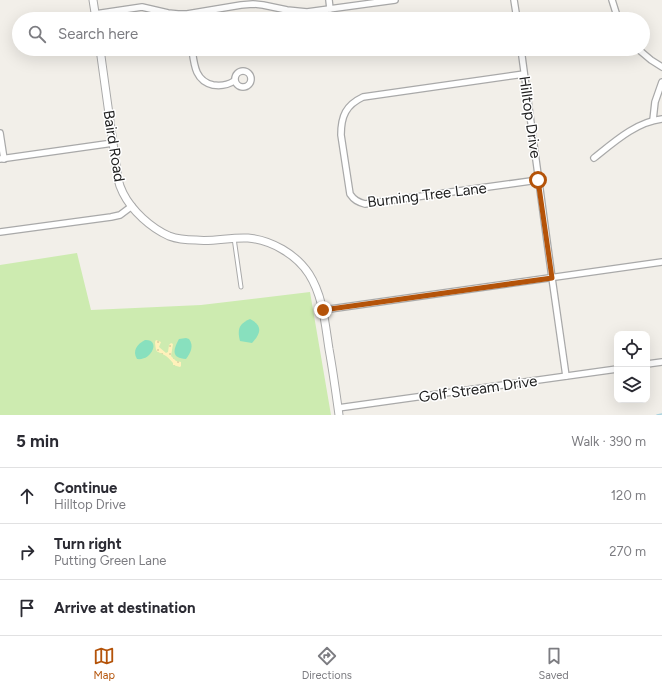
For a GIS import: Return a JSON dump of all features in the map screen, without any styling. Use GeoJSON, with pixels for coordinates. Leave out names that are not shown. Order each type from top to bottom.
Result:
{"type":"FeatureCollection","features":[{"type":"Feature","properties":{"kind":"street"},"geometry":{"type":"LineString","coordinates":[[93,0],[95,12]]}},
{"type":"Feature","properties":{"kind":"street"},"geometry":{"type":"LineString","coordinates":[[329,0],[330,9]]}},
{"type":"Feature","properties":{"kind":"street"},"geometry":{"type":"LineString","coordinates":[[307,12],[395,0]]}},
{"type":"Feature","properties":{"kind":"street"},"geometry":{"type":"LineString","coordinates":[[514,0],[516,12]]}},
{"type":"Feature","properties":{"kind":"street"},"geometry":{"type":"LineString","coordinates":[[612,0],[616,12]]}},
{"type":"Feature","properties":{"kind":"street"},"geometry":{"type":"LineString","coordinates":[[207,12],[253,4],[298,12]]}},
{"type":"Feature","properties":{"kind":"street"},"geometry":{"type":"LineString","coordinates":[[116,12],[142,7],[164,12]]}},
{"type":"Feature","properties":{"kind":"street","name":"Baird Road"},"geometry":{"type":"LineString","coordinates":[[101,56],[118,179],[122,192],[145,220],[152,226],[170,236],[197,240],[234,238],[262,240],[279,248],[302,265],[318,291],[323,310],[339,412]]}},
{"type":"Feature","properties":{"kind":"street"},"geometry":{"type":"LineString","coordinates":[[193,56],[194,67],[200,78],[204,81],[209,84],[216,85],[229,84],[234,81]]}},
{"type":"Feature","properties":{"kind":"street","name":"Hilltop Drive"},"geometry":{"type":"LineString","coordinates":[[522,56],[566,376]]}},
{"type":"Feature","properties":{"kind":"street"},"geometry":{"type":"LineString","coordinates":[[646,56],[662,67]]}},
{"type":"Feature","properties":{"kind":"street","name":"Burning Tree Lane"},"geometry":{"type":"LineString","coordinates":[[524,74],[363,97],[356,100],[346,111],[342,119],[341,135],[350,194],[353,199],[365,204],[538,180]]}},
{"type":"Feature","properties":{"kind":"street"},"geometry":{"type":"LineString","coordinates":[[652,120],[655,102],[662,82]]}},
{"type":"Feature","properties":{"kind":"street"},"geometry":{"type":"LineString","coordinates":[[594,158],[621,137],[652,120],[662,119]]}},
{"type":"Feature","properties":{"kind":"street"},"geometry":{"type":"LineString","coordinates":[[0,133],[2,159],[113,142]]}},
{"type":"Feature","properties":{"kind":"street"},"geometry":{"type":"LineString","coordinates":[[0,232],[111,217],[120,215],[132,206]]}},
{"type":"Feature","properties":{"kind":"street"},"geometry":{"type":"LineString","coordinates":[[323,310],[662,262]]}},
{"type":"Feature","properties":{"kind":"street"},"geometry":{"type":"LineString","coordinates":[[650,364],[662,362]]}},
{"type":"Feature","properties":{"kind":"street","name":"Golf Stream Drive"},"geometry":{"type":"LineString","coordinates":[[339,412],[614,369]]}},
{"type":"Feature","properties":{"kind":"lane"},"geometry":{"type":"LineString","coordinates":[[234,238],[241,287]]}},
{"type":"Feature","properties":{"kind":"green space"},"geometry":{"type":"Polygon","coordinates":[[[77,253],[91,310],[201,305],[310,292],[331,415],[0,415],[0,265],[77,253]]]}},
{"type":"Feature","properties":{"kind":"green space"},"geometry":{"type":"Polygon","coordinates":[[[250,319],[259,327],[259,333],[252,343],[240,341],[240,327],[243,323],[250,319]]]}},
{"type":"Feature","properties":{"kind":"green space"},"geometry":{"type":"Polygon","coordinates":[[[186,338],[191,342],[192,347],[186,359],[176,355],[175,347],[179,339],[186,338]]]}},
{"type":"Feature","properties":{"kind":"green space"},"geometry":{"type":"Polygon","coordinates":[[[145,340],[153,343],[153,350],[147,357],[137,359],[135,353],[136,348],[145,340]]]}},
{"type":"Feature","properties":{"kind":"sand"},"geometry":{"type":"Polygon","coordinates":[[[156,340],[161,342],[159,347],[166,353],[168,352],[169,345],[171,343],[173,344],[171,356],[176,361],[181,362],[180,367],[173,365],[168,358],[157,351],[156,340]]]}},
{"type":"Feature","properties":{"kind":"waterway"},"geometry":{"type":"LineString","coordinates":[[657,415],[662,414]]}},
{"type":"Feature","properties":{"kind":"route"},"geometry":{"type":"LineString","coordinates":[[323,310],[552,278],[538,180]]}}]}
